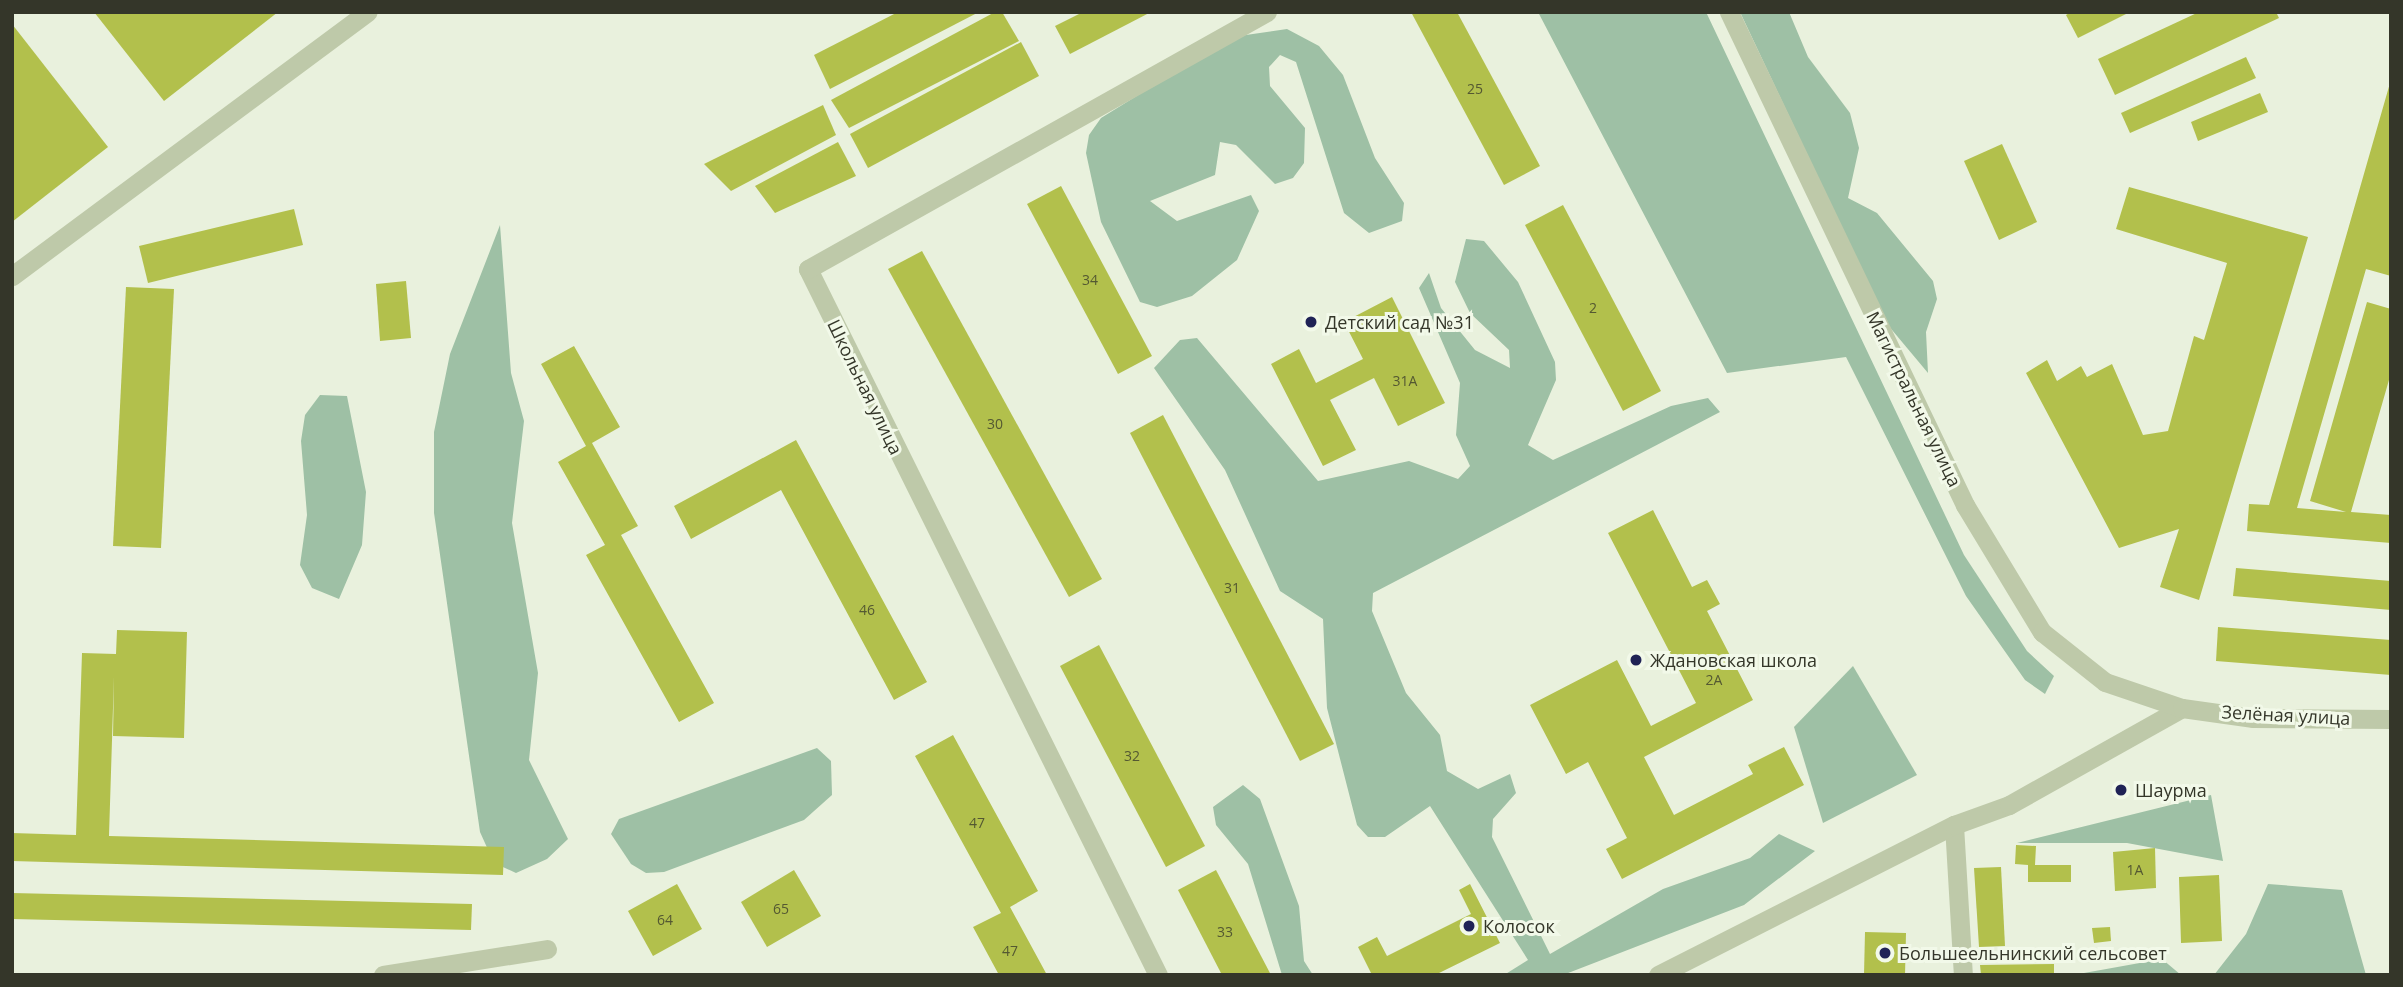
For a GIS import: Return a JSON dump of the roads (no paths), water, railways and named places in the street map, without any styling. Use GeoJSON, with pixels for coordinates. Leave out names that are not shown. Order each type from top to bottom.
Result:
{"type":"FeatureCollection","features":[{"type":"Feature","properties":{"kind":"street"},"geometry":{"type":"LineString","coordinates":[[12,276],[368,12]]}},
{"type":"Feature","properties":{"kind":"street","name":"Школьная улица"},"geometry":{"type":"LineString","coordinates":[[1158,975],[808,269],[1267,12]]}},
{"type":"Feature","properties":{"kind":"street","name":"Магистральная улица"},"geometry":{"type":"LineString","coordinates":[[1729,12],[2017,600],[2066,655],[2105,682],[2182,708]]}},
{"type":"Feature","properties":{"kind":"street"},"geometry":{"type":"LineString","coordinates":[[1658,975],[1954,825],[2009,805],[2182,708]]}},
{"type":"Feature","properties":{"kind":"street","name":"Зелёная улица"},"geometry":{"type":"LineString","coordinates":[[2182,708],[2253,718],[2391,719]]}},
{"type":"Feature","properties":{"kind":"street"},"geometry":{"type":"LineString","coordinates":[[1954,825],[1963,975]]}},
{"type":"Feature","properties":{"kind":"street"},"geometry":{"type":"LineString","coordinates":[[383,975],[547,949]]}},
{"type":"Feature","properties":{"kind":"place","name":"Детский сад №31"},"geometry":{"type":"Point","coordinates":[1311,322]}},
{"type":"Feature","properties":{"kind":"place","name":"Ждановская школа"},"geometry":{"type":"Point","coordinates":[1636,660]}},
{"type":"Feature","properties":{"kind":"place","name":"Шаурма"},"geometry":{"type":"Point","coordinates":[2121,790]}},
{"type":"Feature","properties":{"kind":"place","name":"Колосок"},"geometry":{"type":"Point","coordinates":[1469,926]}},
{"type":"Feature","properties":{"kind":"place","name":"Большеельнинский сельсовет"},"geometry":{"type":"Point","coordinates":[1885,953]}}]}
